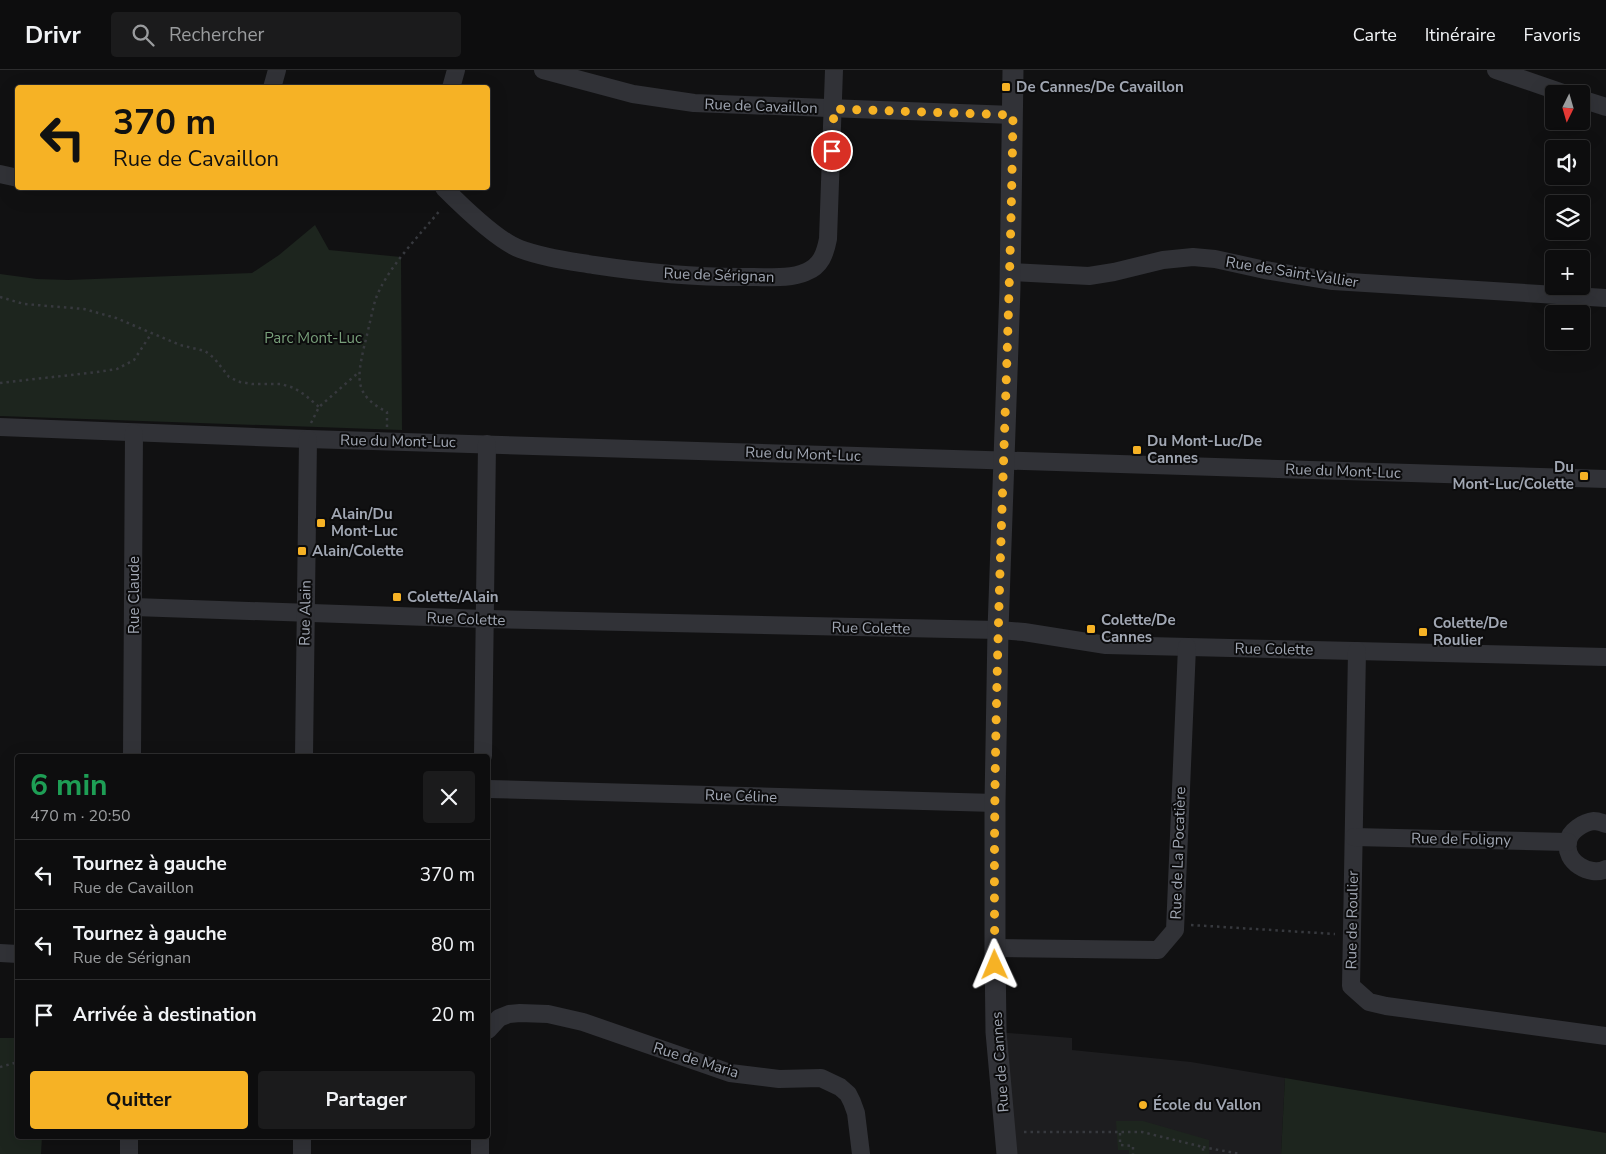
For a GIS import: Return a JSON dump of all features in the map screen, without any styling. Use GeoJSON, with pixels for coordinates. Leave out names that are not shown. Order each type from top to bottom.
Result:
{"type":"FeatureCollection","features":[{"type":"Feature","properties":{"kind":"street"},"geometry":{"type":"LineString","coordinates":[[273,85],[277,70]]}},
{"type":"Feature","properties":{"kind":"street"},"geometry":{"type":"LineString","coordinates":[[452,85],[456,70]]}},
{"type":"Feature","properties":{"kind":"street","name":"Rue de Cavaillon"},"geometry":{"type":"LineString","coordinates":[[543,70],[613,90],[672,101],[1013,115]]}},
{"type":"Feature","properties":{"kind":"street","name":"Rue de Sérignan"},"geometry":{"type":"LineString","coordinates":[[448,192],[503,240],[518,249],[535,254],[604,266],[690,276],[719,278],[786,277],[806,273],[815,268],[821,261],[826,252],[828,240],[834,70]]}},
{"type":"Feature","properties":{"kind":"street","name":"Rue de Cannes"},"geometry":{"type":"LineString","coordinates":[[1007,1154],[998,1059],[995,948],[995,803],[998,630],[1010,272],[1013,70]]}},
{"type":"Feature","properties":{"kind":"street"},"geometry":{"type":"LineString","coordinates":[[1496,70],[1545,87]]}},
{"type":"Feature","properties":{"kind":"street"},"geometry":{"type":"LineString","coordinates":[[1590,102],[1606,107]]}},
{"type":"Feature","properties":{"kind":"street"},"geometry":{"type":"LineString","coordinates":[[0,174],[15,177]]}},
{"type":"Feature","properties":{"kind":"street","name":"Rue de Saint-Vallier"},"geometry":{"type":"LineString","coordinates":[[1010,272],[1089,276],[1163,260],[1193,257],[1333,281],[1606,298]]}},
{"type":"Feature","properties":{"kind":"street","name":"Rue du Mont-Luc"},"geometry":{"type":"LineString","coordinates":[[0,427],[308,439],[1606,479]]}},
{"type":"Feature","properties":{"kind":"street","name":"Rue Claude"},"geometry":{"type":"LineString","coordinates":[[132,754],[134,433]]}},
{"type":"Feature","properties":{"kind":"street","name":"Rue Alain"},"geometry":{"type":"LineString","coordinates":[[304,754],[304,613],[308,439]]}},
{"type":"Feature","properties":{"kind":"street"},"geometry":{"type":"LineString","coordinates":[[484,754],[487,444]]}},
{"type":"Feature","properties":{"kind":"street","name":"Rue Colette"},"geometry":{"type":"LineString","coordinates":[[134,607],[485,620],[998,630],[1024,632],[1106,645],[1606,657]]}},
{"type":"Feature","properties":{"kind":"street","name":"Rue de La Pocatière"},"geometry":{"type":"LineString","coordinates":[[995,948],[1158,950],[1175,930],[1187,647]]}},
{"type":"Feature","properties":{"kind":"street","name":"Rue de Roulier"},"geometry":{"type":"LineString","coordinates":[[1357,651],[1351,986],[1369,1002],[1386,1006],[1606,1036]]}},
{"type":"Feature","properties":{"kind":"street","name":"Rue Céline"},"geometry":{"type":"LineString","coordinates":[[490,789],[995,803]]}},
{"type":"Feature","properties":{"kind":"street"},"geometry":{"type":"LineString","coordinates":[[1606,824],[1595,821],[1580,826],[1572,833],[1568,842],[1568,851],[1572,860],[1581,868],[1592,872],[1606,869]]}},
{"type":"Feature","properties":{"kind":"street","name":"Rue de Foligny"},"geometry":{"type":"LineString","coordinates":[[1354,837],[1568,842]]}},
{"type":"Feature","properties":{"kind":"street"},"geometry":{"type":"LineString","coordinates":[[0,954],[15,954]]}},
{"type":"Feature","properties":{"kind":"street","name":"Rue de Maria"},"geometry":{"type":"LineString","coordinates":[[490,1028],[499,1018],[509,1014],[548,1014],[583,1022],[730,1073],[779,1079],[821,1078],[844,1091],[852,1102],[856,1113],[861,1154]]}},
{"type":"Feature","properties":{"kind":"street"},"geometry":{"type":"LineString","coordinates":[[129,1139],[129,1154]]}},
{"type":"Feature","properties":{"kind":"street"},"geometry":{"type":"LineString","coordinates":[[302,1139],[302,1154]]}},
{"type":"Feature","properties":{"kind":"street"},"geometry":{"type":"LineString","coordinates":[[480,1139],[480,1154]]}},
{"type":"Feature","properties":{"kind":"path"},"geometry":{"type":"LineString","coordinates":[[388,441],[386,412],[366,398],[360,386],[359,372],[378,290],[448,192]]}},
{"type":"Feature","properties":{"kind":"path"},"geometry":{"type":"LineString","coordinates":[[0,298],[24,304],[70,307],[90,311],[132,325],[180,345],[205,351],[214,358],[229,376],[240,382],[281,384],[294,388],[305,394],[319,407]]}},
{"type":"Feature","properties":{"kind":"path"},"geometry":{"type":"LineString","coordinates":[[0,383],[117,368],[134,360],[151,334]]}},
{"type":"Feature","properties":{"kind":"path"},"geometry":{"type":"LineString","coordinates":[[308,439],[312,422],[319,407],[359,372]]}},
{"type":"Feature","properties":{"kind":"path"},"geometry":{"type":"LineString","coordinates":[[1175,924],[1352,934]]}},
{"type":"Feature","properties":{"kind":"path"},"geometry":{"type":"LineString","coordinates":[[0,1067],[15,1063]]}},
{"type":"Feature","properties":{"kind":"path"},"geometry":{"type":"LineString","coordinates":[[1005,1132],[1142,1132],[1240,1154]]}},
{"type":"Feature","properties":{"kind":"path"},"geometry":{"type":"LineString","coordinates":[[1120,1132],[1120,1145],[1133,1146],[1133,1154]]}},
{"type":"Feature","properties":{"kind":"path"},"geometry":{"type":"LineString","coordinates":[[1203,1147],[1203,1154]]}},
{"type":"Feature","properties":{"kind":"shaded area","name":"École du Vallon"},"geometry":{"type":"Polygon","coordinates":[[[996,1032],[1072,1038],[1072,1050],[1191,1062],[1285,1078],[1281,1154],[1007,1154],[996,1032]]]}},
{"type":"Feature","properties":{"kind":"green space","name":"Parc Mont-Luc"},"geometry":{"type":"Polygon","coordinates":[[[315,225],[329,250],[401,257],[402,430],[0,416],[0,274],[37,279],[68,280],[252,273],[279,255],[315,225]]]}},
{"type":"Feature","properties":{"kind":"green space"},"geometry":{"type":"Polygon","coordinates":[[[0,1038],[15,1038],[15,1139],[42,1139],[41,1154],[0,1154],[0,1038]]]}},
{"type":"Feature","properties":{"kind":"green space"},"geometry":{"type":"Polygon","coordinates":[[[1285,1078],[1606,1133],[1606,1154],[1281,1154],[1285,1078]]]}},
{"type":"Feature","properties":{"kind":"green space"},"geometry":{"type":"Polygon","coordinates":[[[1116,1121],[1143,1121],[1209,1140],[1209,1154],[1129,1154],[1129,1150],[1118,1150],[1116,1121]]]}},
{"type":"Feature","properties":{"kind":"place","name":"De Cannes/De Cavaillon"},"geometry":{"type":"Point","coordinates":[1006,87]}},
{"type":"Feature","properties":{"kind":"place","name":"Du Mont-Luc/De Cannes"},"geometry":{"type":"Point","coordinates":[1137,450]}},
{"type":"Feature","properties":{"kind":"place","name":"Du Mont-Luc/Colette"},"geometry":{"type":"Point","coordinates":[1584,476]}},
{"type":"Feature","properties":{"kind":"place","name":"Alain/Du Mont-Luc"},"geometry":{"type":"Point","coordinates":[321,523]}},
{"type":"Feature","properties":{"kind":"place","name":"Alain/Colette"},"geometry":{"type":"Point","coordinates":[302,551]}},
{"type":"Feature","properties":{"kind":"place","name":"Colette/Alain"},"geometry":{"type":"Point","coordinates":[397,597]}},
{"type":"Feature","properties":{"kind":"place","name":"Colette/De Cannes"},"geometry":{"type":"Point","coordinates":[1091,629]}},
{"type":"Feature","properties":{"kind":"place","name":"Colette/De Roulier"},"geometry":{"type":"Point","coordinates":[1423,632]}},
{"type":"Feature","properties":{"kind":"place","name":"École du Vallon"},"geometry":{"type":"Point","coordinates":[1143,1105]}},
{"type":"Feature","properties":{"kind":"route"},"geometry":{"type":"LineString","coordinates":[[832,151],[834,109],[1013,115],[1010,288],[998,630],[995,965]]}}]}
